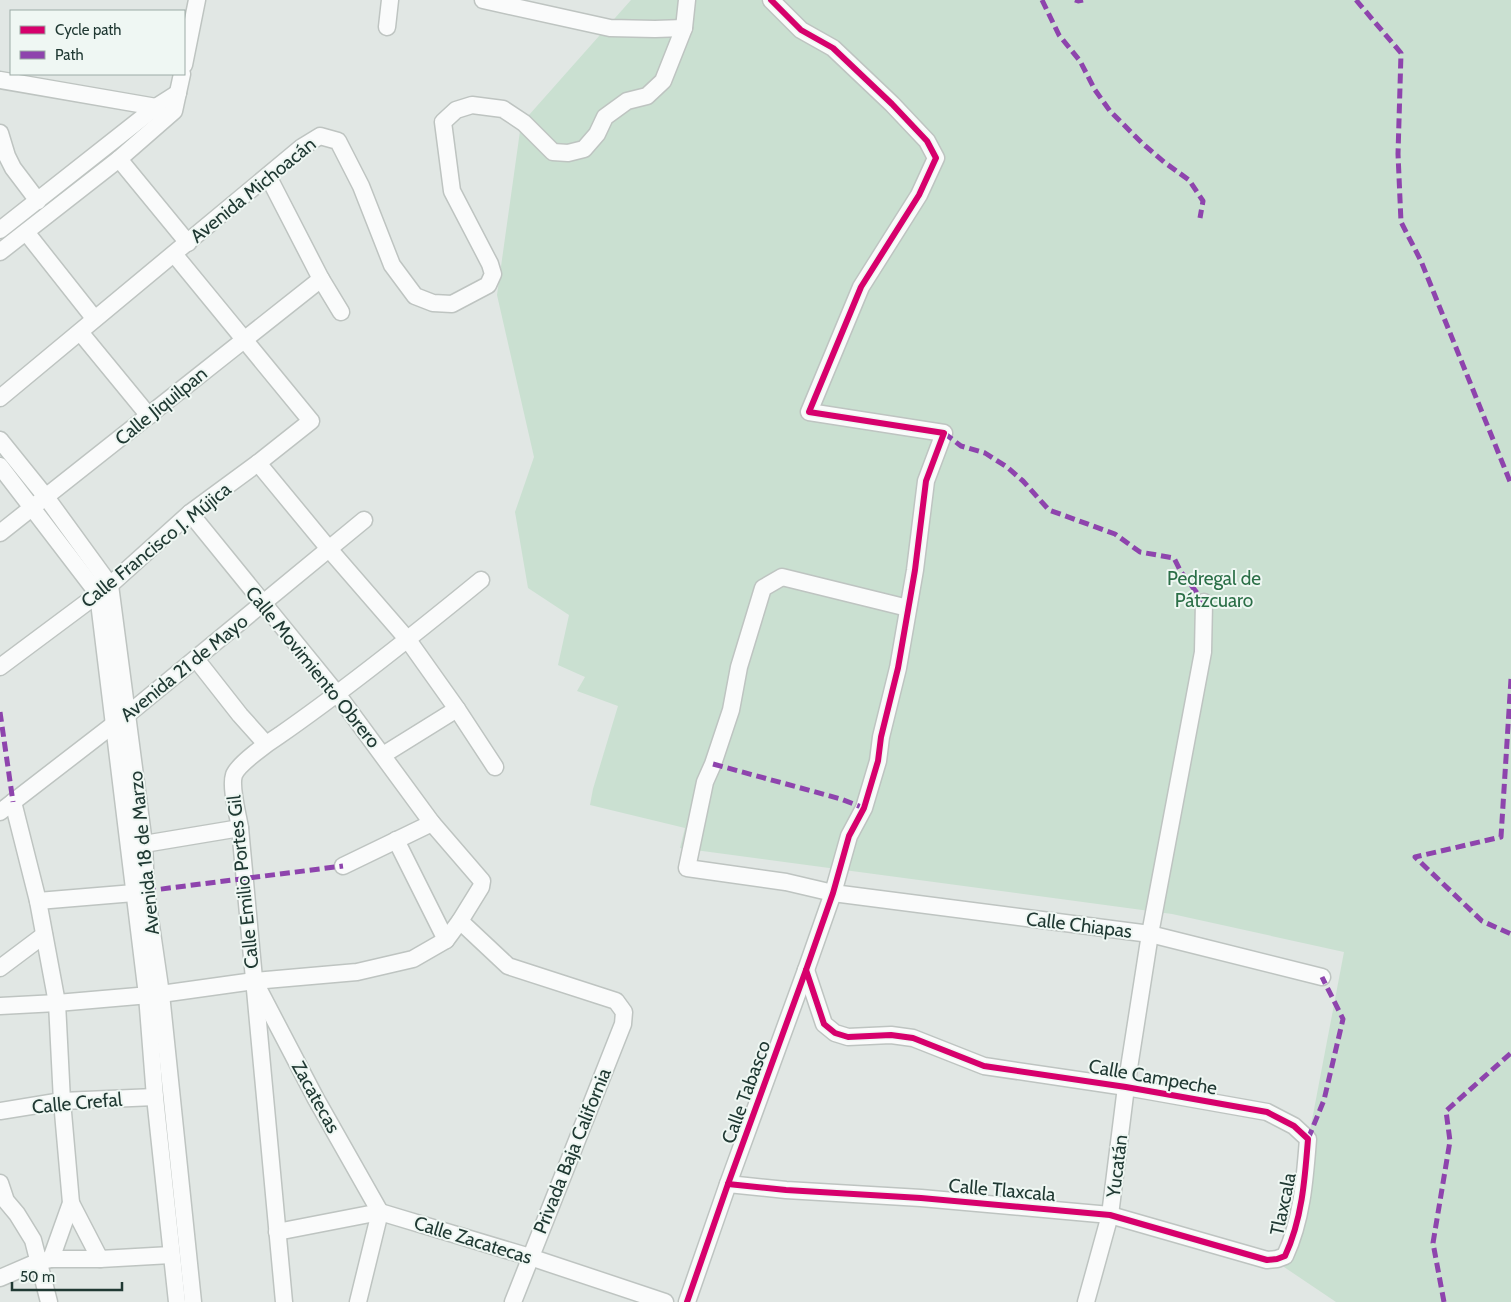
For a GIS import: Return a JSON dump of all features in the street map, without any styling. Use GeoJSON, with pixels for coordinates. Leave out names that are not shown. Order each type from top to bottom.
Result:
{"type":"FeatureCollection","features":[{"type":"Feature","properties":{"kind":"street"},"geometry":{"type":"LineString","coordinates":[[185,60],[197,0]]}},
{"type":"Feature","properties":{"kind":"street"},"geometry":{"type":"LineString","coordinates":[[387,27],[390,0]]}},
{"type":"Feature","properties":{"kind":"street"},"geometry":{"type":"LineString","coordinates":[[482,0],[610,28],[655,29],[684,28],[687,0]]}},
{"type":"Feature","properties":{"kind":"street","name":"Calle Tabasco"},"geometry":{"type":"LineString","coordinates":[[687,1302],[833,893],[849,836],[864,808],[878,761],[881,737],[898,668],[915,570],[926,480],[944,433],[809,412],[861,287],[919,195],[936,158],[927,141],[833,48],[801,30],[772,4],[771,0]]}},
{"type":"Feature","properties":{"kind":"street","name":"Avenida Michoacán"},"geometry":{"type":"LineString","coordinates":[[0,398],[302,147],[320,136],[338,141],[361,186],[392,265],[416,296],[432,303],[452,304],[488,285],[493,274],[490,264],[452,191],[443,122],[456,110],[472,105],[502,109],[524,123],[553,152],[568,153],[584,149],[598,134],[605,117],[627,101],[646,96],[663,81],[684,28]]}},
{"type":"Feature","properties":{"kind":"street"},"geometry":{"type":"LineString","coordinates":[[0,252],[119,158],[174,111],[182,75]]}},
{"type":"Feature","properties":{"kind":"street"},"geometry":{"type":"LineString","coordinates":[[0,80],[174,111]]}},
{"type":"Feature","properties":{"kind":"street"},"geometry":{"type":"LineString","coordinates":[[0,230],[156,107],[178,93]]}},
{"type":"Feature","properties":{"kind":"street"},"geometry":{"type":"LineString","coordinates":[[0,133],[13,168],[38,201]]}},
{"type":"Feature","properties":{"kind":"street"},"geometry":{"type":"LineString","coordinates":[[119,158],[188,242]]}},
{"type":"Feature","properties":{"kind":"street"},"geometry":{"type":"LineString","coordinates":[[268,176],[321,278],[341,312]]}},
{"type":"Feature","properties":{"kind":"street"},"geometry":{"type":"LineString","coordinates":[[62,182],[72,196]]}},
{"type":"Feature","properties":{"kind":"street"},"geometry":{"type":"LineString","coordinates":[[26,232],[94,318]]}},
{"type":"Feature","properties":{"kind":"street"},"geometry":{"type":"LineString","coordinates":[[174,254],[244,338]]}},
{"type":"Feature","properties":{"kind":"street","name":"Calle Jiquilpan"},"geometry":{"type":"LineString","coordinates":[[0,533],[321,278]]}},
{"type":"Feature","properties":{"kind":"street"},"geometry":{"type":"LineString","coordinates":[[80,332],[149,416]]}},
{"type":"Feature","properties":{"kind":"street","name":"Calle Francisco J. Mújica"},"geometry":{"type":"LineString","coordinates":[[0,667],[104,590],[190,514],[311,421],[244,338]]}},
{"type":"Feature","properties":{"kind":"street","name":"Avenida 18 de Marzo"},"geometry":{"type":"LineString","coordinates":[[0,440],[46,497],[104,590],[134,826],[134,893],[154,995],[155,1097],[177,1302]]}},
{"type":"Feature","properties":{"kind":"street"},"geometry":{"type":"LineString","coordinates":[[258,463],[408,640],[495,767]]}},
{"type":"Feature","properties":{"kind":"street","name":"Avenida 18 de Marzo"},"geometry":{"type":"LineString","coordinates":[[0,466],[32,507],[104,590]]}},
{"type":"Feature","properties":{"kind":"street","name":"Calle Movimiento Obrero"},"geometry":{"type":"LineString","coordinates":[[190,514],[338,695],[432,822],[482,881],[478,893],[460,921]]}},
{"type":"Feature","properties":{"kind":"street","name":"Avenida 21 de Mayo"},"geometry":{"type":"LineString","coordinates":[[6,807],[121,720],[196,660],[364,520]]}},
{"type":"Feature","properties":{"kind":"street","name":"Calle Chiapas"},"geometry":{"type":"LineString","coordinates":[[908,608],[782,577],[763,588],[739,667],[731,710],[705,782],[687,868],[777,880],[833,893],[1150,934],[1322,976]]}},
{"type":"Feature","properties":{"kind":"street","name":"Calle Emilio Portes Gil"},"geometry":{"type":"LineString","coordinates":[[284,1302],[240,828],[233,785],[234,775],[240,767],[266,744],[338,695],[481,580]]}},
{"type":"Feature","properties":{"kind":"street","name":"Yucatán"},"geometry":{"type":"LineString","coordinates":[[1086,1302],[1110,1215],[1126,1087],[1150,934],[1203,652],[1204,602]]}},
{"type":"Feature","properties":{"kind":"street"},"geometry":{"type":"LineString","coordinates":[[196,660],[266,744]]}},
{"type":"Feature","properties":{"kind":"street"},"geometry":{"type":"LineString","coordinates":[[384,755],[457,709]]}},
{"type":"Feature","properties":{"kind":"street"},"geometry":{"type":"LineString","coordinates":[[6,807],[38,901],[56,1003],[71,1203],[100,1259]]}},
{"type":"Feature","properties":{"kind":"street"},"geometry":{"type":"LineString","coordinates":[[344,866],[432,822]]}},
{"type":"Feature","properties":{"kind":"street","name":"Avenida 18 de Marzo"},"geometry":{"type":"LineString","coordinates":[[134,826],[144,844],[154,995],[193,1302]]}},
{"type":"Feature","properties":{"kind":"street"},"geometry":{"type":"LineString","coordinates":[[144,844],[240,828]]}},
{"type":"Feature","properties":{"kind":"street"},"geometry":{"type":"LineString","coordinates":[[396,840],[446,940]]}},
{"type":"Feature","properties":{"kind":"street"},"geometry":{"type":"LineString","coordinates":[[38,901],[134,893]]}},
{"type":"Feature","properties":{"kind":"street"},"geometry":{"type":"LineString","coordinates":[[0,1006],[154,995],[254,981],[357,972],[413,959],[446,940],[460,921]]}},
{"type":"Feature","properties":{"kind":"street","name":"Privada Baja California"},"geometry":{"type":"LineString","coordinates":[[460,921],[508,966],[616,1001],[624,1012],[623,1024],[513,1302]]}},
{"type":"Feature","properties":{"kind":"street"},"geometry":{"type":"LineString","coordinates":[[0,968],[44,934]]}},
{"type":"Feature","properties":{"kind":"street","name":"Calle Campeche"},"geometry":{"type":"LineString","coordinates":[[806,970],[824,1024],[835,1033],[848,1037],[891,1035],[913,1038],[984,1066],[1126,1087],[1267,1112],[1294,1126],[1308,1140]]}},
{"type":"Feature","properties":{"kind":"street","name":"Zacatecas"},"geometry":{"type":"LineString","coordinates":[[254,981],[316,1099],[380,1212]]}},
{"type":"Feature","properties":{"kind":"street","name":"Calle Crefal"},"geometry":{"type":"LineString","coordinates":[[0,1111],[62,1101],[155,1097]]}},
{"type":"Feature","properties":{"kind":"street","name":"Tlaxcala"},"geometry":{"type":"LineString","coordinates":[[1267,1260],[1285,1256],[1292,1242],[1304,1185],[1308,1140]]}},
{"type":"Feature","properties":{"kind":"street"},"geometry":{"type":"LineString","coordinates":[[0,1183],[6,1201],[18,1214],[44,1261],[49,1302]]}},
{"type":"Feature","properties":{"kind":"street","name":"Calle Tlaxcala"},"geometry":{"type":"LineString","coordinates":[[728,1184],[786,1190],[921,1198],[1110,1215],[1267,1260]]}},
{"type":"Feature","properties":{"kind":"street"},"geometry":{"type":"LineString","coordinates":[[44,1261],[71,1203]]}},
{"type":"Feature","properties":{"kind":"street"},"geometry":{"type":"LineString","coordinates":[[358,1302],[380,1212]]}},
{"type":"Feature","properties":{"kind":"street","name":"Calle Zacatecas"},"geometry":{"type":"LineString","coordinates":[[277,1232],[380,1212],[530,1257],[665,1302]]}},
{"type":"Feature","properties":{"kind":"street"},"geometry":{"type":"LineString","coordinates":[[0,1278],[44,1261],[171,1255]]}},
{"type":"Feature","properties":{"kind":"green space","name":"Pedregal de Pátzcuaro"},"geometry":{"type":"Polygon","coordinates":[[[631,0],[1511,0],[1511,1302],[1336,1302],[1284,1267],[1344,952],[1172,914],[680,848],[685,828],[590,805],[618,706],[577,691],[585,677],[558,665],[569,615],[528,588],[515,512],[534,457],[497,295],[521,124],[631,0]]]}},
{"type":"Feature","properties":{"kind":"marked path"},"geometry":{"type":"LineString","coordinates":[[1042,0],[1059,35],[1080,61],[1095,90],[1110,111],[1142,143],[1189,180],[1203,201],[1200,218]]}},
{"type":"Feature","properties":{"kind":"marked path"},"geometry":{"type":"LineString","coordinates":[[1075,0],[1083,0]]}},
{"type":"Feature","properties":{"kind":"marked path"},"geometry":{"type":"LineString","coordinates":[[1356,0],[1401,53],[1398,154],[1401,222],[1421,261],[1511,484]]}},
{"type":"Feature","properties":{"kind":"marked path"},"geometry":{"type":"LineString","coordinates":[[944,433],[961,446],[985,453],[1007,467],[1023,481],[1049,510],[1115,534],[1140,552],[1174,558],[1181,572],[1204,602]]}},
{"type":"Feature","properties":{"kind":"marked path"},"geometry":{"type":"LineString","coordinates":[[1511,679],[1501,837],[1415,857],[1482,921],[1511,934]]}},
{"type":"Feature","properties":{"kind":"marked path"},"geometry":{"type":"LineString","coordinates":[[0,712],[13,802]]}},
{"type":"Feature","properties":{"kind":"marked path"},"geometry":{"type":"LineString","coordinates":[[713,764],[841,799],[864,808]]}},
{"type":"Feature","properties":{"kind":"marked path"},"geometry":{"type":"LineString","coordinates":[[146,891],[343,866]]}},
{"type":"Feature","properties":{"kind":"marked path"},"geometry":{"type":"LineString","coordinates":[[1308,1139],[1324,1100],[1343,1019],[1322,977]]}},
{"type":"Feature","properties":{"kind":"marked path"},"geometry":{"type":"LineString","coordinates":[[1444,1302],[1433,1243],[1450,1141],[1446,1111],[1511,1053]]}},
{"type":"Feature","properties":{"kind":"cycle path"},"geometry":{"type":"LineString","coordinates":[[687,1302],[833,893],[849,836],[864,808],[878,761],[881,737],[898,668],[915,570],[926,481],[944,433],[809,412],[861,287],[919,195],[936,158],[927,141],[892,104],[833,48],[801,30],[771,0]]}},
{"type":"Feature","properties":{"kind":"cycle path"},"geometry":{"type":"LineString","coordinates":[[728,1184],[786,1190],[921,1198],[1110,1215],[1267,1260],[1285,1256],[1291,1242],[1302,1199],[1308,1139],[1294,1126],[1267,1112],[1126,1087],[984,1066],[913,1038],[891,1035],[848,1037],[835,1033],[824,1024],[806,970]]}}]}
